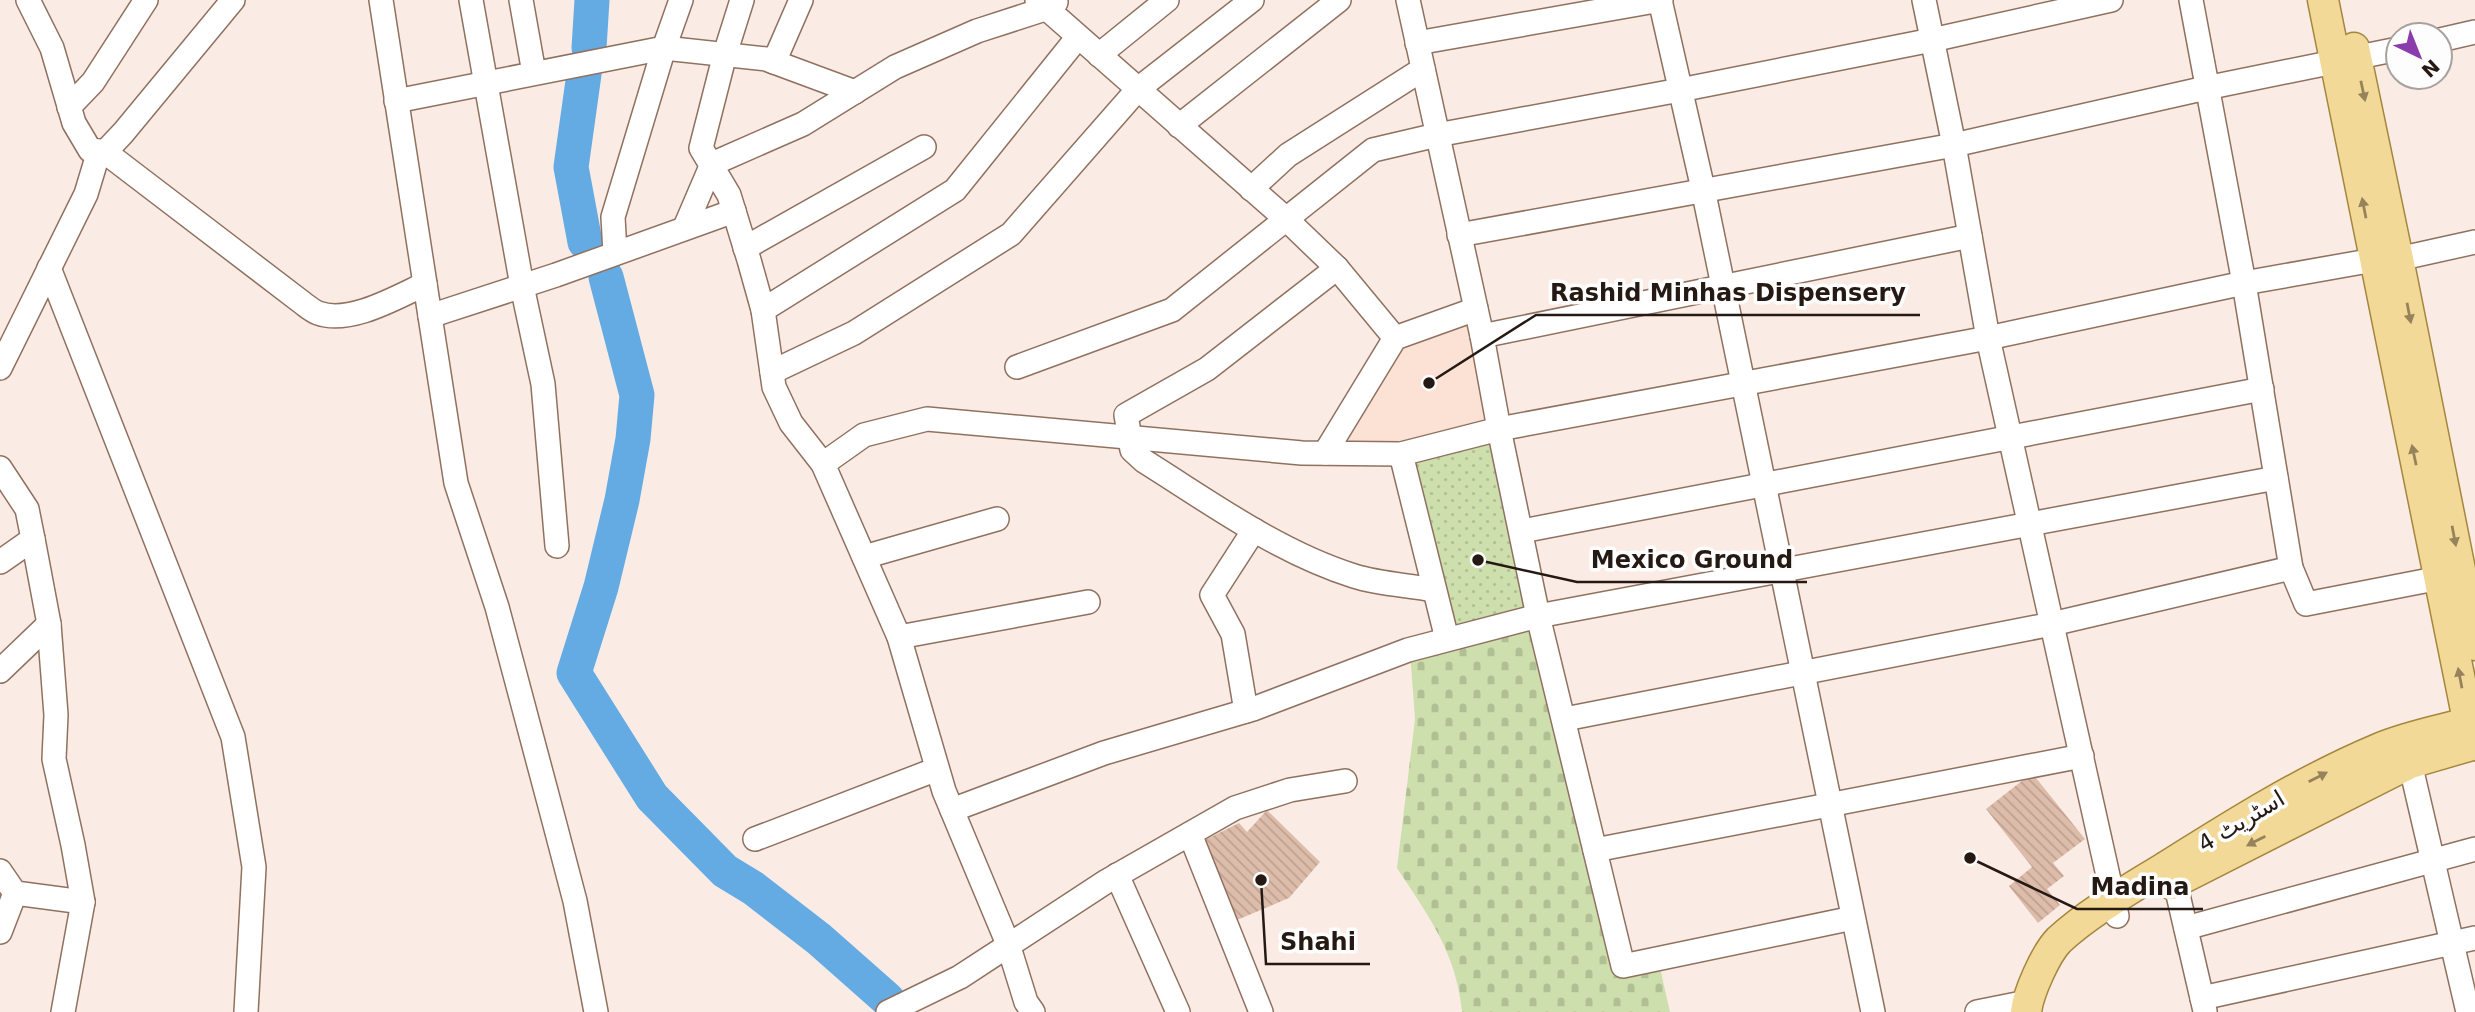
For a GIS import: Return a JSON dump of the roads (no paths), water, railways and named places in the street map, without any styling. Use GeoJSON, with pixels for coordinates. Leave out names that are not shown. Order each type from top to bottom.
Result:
{"type":"FeatureCollection","features":[{"type":"Feature","properties":{"kind":"main road"},"geometry":{"type":"LineString","coordinates":[[2323,0],[2346,60]]}},
{"type":"Feature","properties":{"kind":"main road"},"geometry":{"type":"LineString","coordinates":[[2343,0],[2346,60],[2386,260],[2440,578],[2473,733]]}},
{"type":"Feature","properties":{"kind":"main road"},"geometry":{"type":"LineString","coordinates":[[2386,260],[2475,645]]}},
{"type":"Feature","properties":{"kind":"main road","name":"اسٹریٹ 4"},"geometry":{"type":"LineString","coordinates":[[2115,908],[2175,882],[2473,733]]}},
{"type":"Feature","properties":{"kind":"main road","name":"اسٹریٹ 4"},"geometry":{"type":"LineString","coordinates":[[2033,1009],[2046,1003],[2067,961],[2115,908],[2259,808],[2323,774],[2381,748],[2473,733]]}},
{"type":"Feature","properties":{"kind":"street"},"geometry":{"type":"LineString","coordinates":[[28,0],[52,48],[74,123],[90,150],[102,152],[304,304],[320,313],[339,315],[358,312],[425,284]]}},
{"type":"Feature","properties":{"kind":"street"},"geometry":{"type":"LineString","coordinates":[[69,107],[93,82],[146,0]]}},
{"type":"Feature","properties":{"kind":"street"},"geometry":{"type":"LineString","coordinates":[[0,368],[86,194],[102,152],[233,0]]}},
{"type":"Feature","properties":{"kind":"street"},"geometry":{"type":"LineString","coordinates":[[471,0],[522,286],[543,384],[557,545]]}},
{"type":"Feature","properties":{"kind":"street"},"geometry":{"type":"LineString","coordinates":[[521,0],[534,72]]}},
{"type":"Feature","properties":{"kind":"street"},"geometry":{"type":"LineString","coordinates":[[615,253],[613,217],[681,0]]}},
{"type":"Feature","properties":{"kind":"street"},"geometry":{"type":"LineString","coordinates":[[742,0],[724,54],[701,148],[729,195],[734,211],[763,310],[774,387],[791,423],[822,464],[899,637],[937,769],[1008,944],[1026,1002],[1033,1012]]}},
{"type":"Feature","properties":{"kind":"street"},"geometry":{"type":"LineString","coordinates":[[774,62],[801,0]]}},
{"type":"Feature","properties":{"kind":"street"},"geometry":{"type":"LineString","coordinates":[[1099,55],[1167,0]]}},
{"type":"Feature","properties":{"kind":"street"},"geometry":{"type":"LineString","coordinates":[[772,372],[854,332],[1010,234],[1138,89],[1252,0]]}},
{"type":"Feature","properties":{"kind":"street"},"geometry":{"type":"LineString","coordinates":[[1179,126],[1339,0]]}},
{"type":"Feature","properties":{"kind":"street"},"geometry":{"type":"LineString","coordinates":[[1408,0],[1482,336],[1538,616],[1623,966],[1853,918]]}},
{"type":"Feature","properties":{"kind":"street"},"geometry":{"type":"LineString","coordinates":[[1417,43],[1660,0],[1703,189],[1872,1012]]}},
{"type":"Feature","properties":{"kind":"street"},"geometry":{"type":"LineString","coordinates":[[1924,0],[1954,145],[1988,338],[2115,908]]}},
{"type":"Feature","properties":{"kind":"street"},"geometry":{"type":"LineString","coordinates":[[1017,367],[1172,310],[1284,218],[1373,150],[1437,135],[1932,40],[2111,0]]}},
{"type":"Feature","properties":{"kind":"street"},"geometry":{"type":"LineString","coordinates":[[2191,0],[2244,283],[2291,568],[2306,604],[2440,578]]}},
{"type":"Feature","properties":{"kind":"street"},"geometry":{"type":"LineString","coordinates":[[383,2],[456,483],[497,607],[551,808],[575,901],[596,1012]]}},
{"type":"Feature","properties":{"kind":"street"},"geometry":{"type":"LineString","coordinates":[[685,227],[712,164],[803,124],[895,67],[1047,3],[1078,37],[1337,268],[1395,338]]}},
{"type":"Feature","properties":{"kind":"street"},"geometry":{"type":"LineString","coordinates":[[2454,37],[2475,32]]}},
{"type":"Feature","properties":{"kind":"street"},"geometry":{"type":"LineString","coordinates":[[763,310],[955,190],[1078,37]]}},
{"type":"Feature","properties":{"kind":"street"},"geometry":{"type":"LineString","coordinates":[[397,101],[664,48],[766,59],[855,92]]}},
{"type":"Feature","properties":{"kind":"street"},"geometry":{"type":"LineString","coordinates":[[1459,235],[1954,145],[2384,51]]}},
{"type":"Feature","properties":{"kind":"street"},"geometry":{"type":"LineString","coordinates":[[1251,189],[1288,155],[1423,69]]}},
{"type":"Feature","properties":{"kind":"street"},"geometry":{"type":"LineString","coordinates":[[745,248],[924,147]]}},
{"type":"Feature","properties":{"kind":"street"},"geometry":{"type":"LineString","coordinates":[[429,316],[734,211]]}},
{"type":"Feature","properties":{"kind":"street"},"geometry":{"type":"LineString","coordinates":[[1482,336],[1970,236]]}},
{"type":"Feature","properties":{"kind":"street"},"geometry":{"type":"LineString","coordinates":[[822,464],[864,435],[927,419],[1325,453],[1401,454],[1499,429],[1988,338],[2244,283],[2386,260],[2475,242]]}},
{"type":"Feature","properties":{"kind":"street"},"geometry":{"type":"LineString","coordinates":[[49,268],[233,737],[254,867],[246,1012]]}},
{"type":"Feature","properties":{"kind":"street"},"geometry":{"type":"LineString","coordinates":[[1337,268],[1207,369],[1126,415],[1132,450],[1144,461],[1254,530],[1312,560],[1356,577],[1433,590]]}},
{"type":"Feature","properties":{"kind":"street"},"geometry":{"type":"LineString","coordinates":[[1325,453],[1395,338],[1476,309]]}},
{"type":"Feature","properties":{"kind":"street"},"geometry":{"type":"LineString","coordinates":[[1522,531],[2262,389]]}},
{"type":"Feature","properties":{"kind":"street"},"geometry":{"type":"LineString","coordinates":[[1401,454],[1447,639]]}},
{"type":"Feature","properties":{"kind":"street"},"geometry":{"type":"LineString","coordinates":[[0,468],[27,509],[33,539],[49,624],[56,715],[54,760],[74,845],[83,902],[63,1012]]}},
{"type":"Feature","properties":{"kind":"street"},"geometry":{"type":"LineString","coordinates":[[952,810],[1104,753],[1246,711],[1408,650],[1538,616],[2276,478]]}},
{"type":"Feature","properties":{"kind":"street"},"geometry":{"type":"LineString","coordinates":[[864,557],[997,519]]}},
{"type":"Feature","properties":{"kind":"street"},"geometry":{"type":"LineString","coordinates":[[1246,711],[1233,635],[1212,595],[1254,530]]}},
{"type":"Feature","properties":{"kind":"street"},"geometry":{"type":"LineString","coordinates":[[0,562],[33,539]]}},
{"type":"Feature","properties":{"kind":"street"},"geometry":{"type":"LineString","coordinates":[[1565,719],[2052,624],[2291,568]]}},
{"type":"Feature","properties":{"kind":"street"},"geometry":{"type":"LineString","coordinates":[[899,637],[1088,602]]}},
{"type":"Feature","properties":{"kind":"street"},"geometry":{"type":"LineString","coordinates":[[0,671],[49,624]]}},
{"type":"Feature","properties":{"kind":"street"},"geometry":{"type":"LineString","coordinates":[[1595,850],[2082,755]]}},
{"type":"Feature","properties":{"kind":"street"},"geometry":{"type":"LineString","coordinates":[[2410,763],[2468,1012]]}},
{"type":"Feature","properties":{"kind":"street"},"geometry":{"type":"LineString","coordinates":[[755,839],[937,769]]}},
{"type":"Feature","properties":{"kind":"street"},"geometry":{"type":"LineString","coordinates":[[888,1012],[960,977],[1117,875],[1235,808],[1290,790],[1345,781]]}},
{"type":"Feature","properties":{"kind":"street"},"geometry":{"type":"LineString","coordinates":[[1190,834],[1261,1012]]}},
{"type":"Feature","properties":{"kind":"street"},"geometry":{"type":"LineString","coordinates":[[2186,928],[2475,849]]}},
{"type":"Feature","properties":{"kind":"street"},"geometry":{"type":"LineString","coordinates":[[0,872],[15,893],[83,902]]}},
{"type":"Feature","properties":{"kind":"street"},"geometry":{"type":"LineString","coordinates":[[1117,875],[1178,1012]]}},
{"type":"Feature","properties":{"kind":"street"},"geometry":{"type":"LineString","coordinates":[[2175,882],[2204,1005],[2475,938]]}},
{"type":"Feature","properties":{"kind":"street"},"geometry":{"type":"LineString","coordinates":[[0,932],[15,893]]}},
{"type":"Feature","properties":{"kind":"street"},"geometry":{"type":"LineString","coordinates":[[1977,1012],[2033,1009]]}},
{"type":"Feature","properties":{"kind":"waterway"},"geometry":{"type":"LineString","coordinates":[[589,48],[592,0]]}},
{"type":"Feature","properties":{"kind":"waterway"},"geometry":{"type":"LineString","coordinates":[[584,74],[571,167],[585,242]]}},
{"type":"Feature","properties":{"kind":"waterway"},"geometry":{"type":"LineString","coordinates":[[606,277],[637,395],[633,439],[622,500],[601,587],[574,673],[652,797],[725,871],[753,888],[819,939],[887,999]]}},
{"type":"Feature","properties":{"kind":"place","name":"Rashid Minhas Dispensery"},"geometry":{"type":"Point","coordinates":[1429,383]}},
{"type":"Feature","properties":{"kind":"place","name":"Mexico Ground"},"geometry":{"type":"Point","coordinates":[1478,560]}},
{"type":"Feature","properties":{"kind":"place","name":"Madina"},"geometry":{"type":"Point","coordinates":[1970,858]}},
{"type":"Feature","properties":{"kind":"place","name":"Shahi"},"geometry":{"type":"Point","coordinates":[1261,880]}}]}
